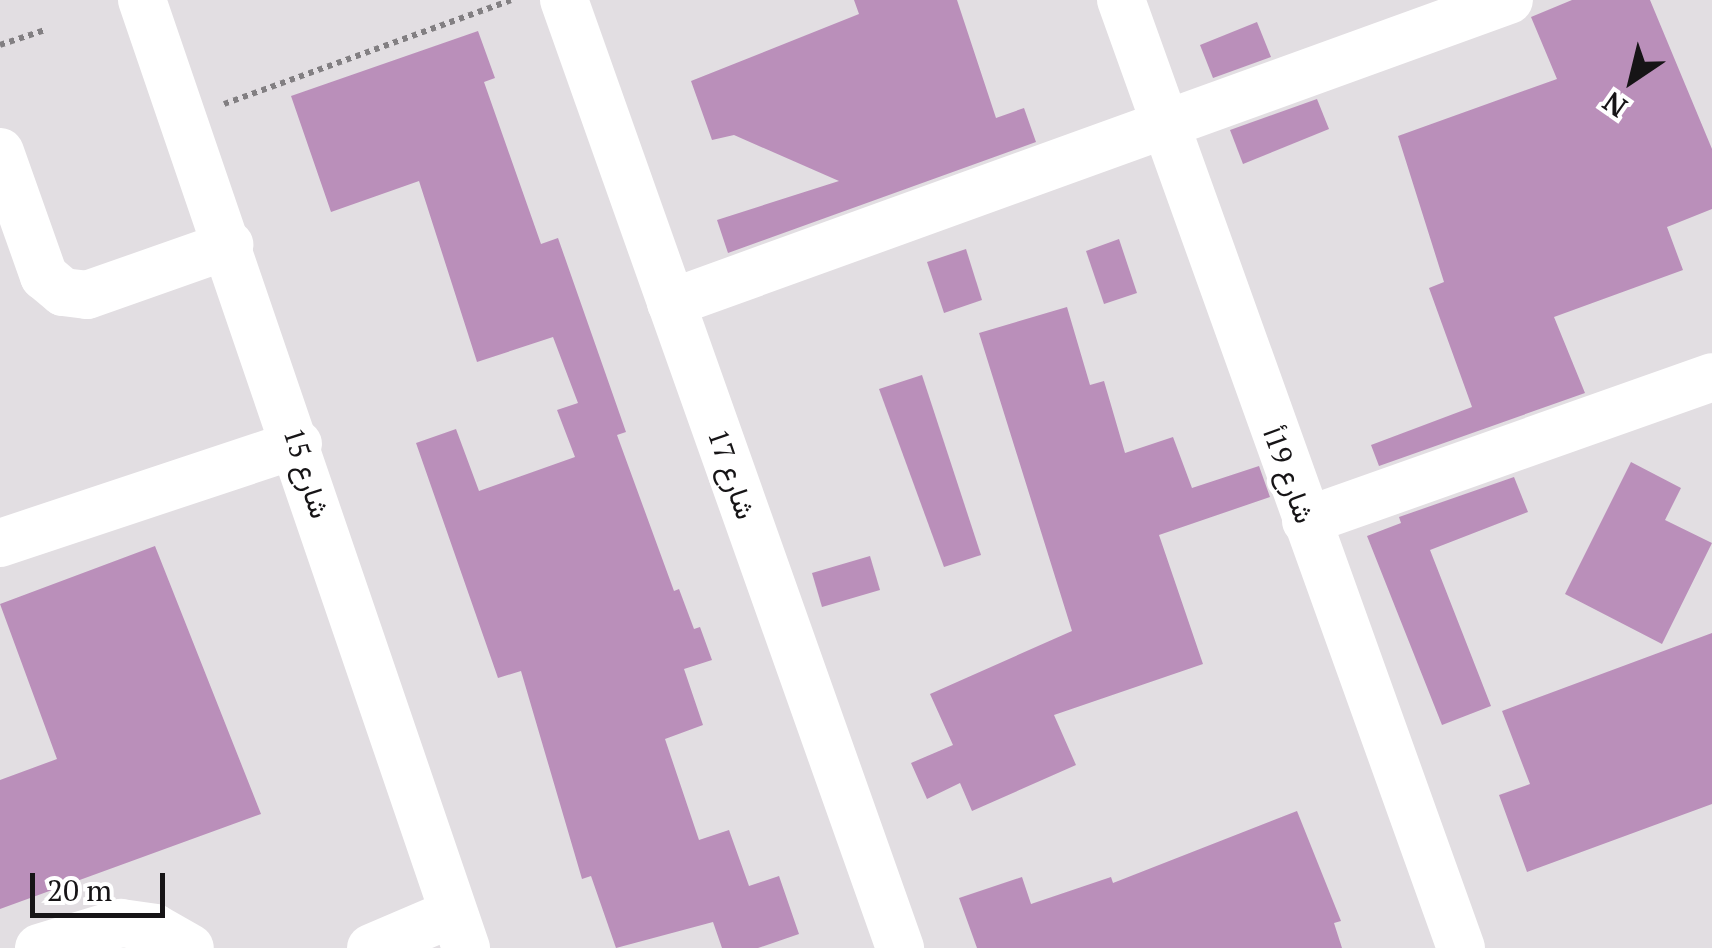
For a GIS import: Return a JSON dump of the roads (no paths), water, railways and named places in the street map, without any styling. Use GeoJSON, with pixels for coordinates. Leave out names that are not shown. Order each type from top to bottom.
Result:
{"type":"FeatureCollection","features":[{"type":"Feature","properties":{"kind":"street","name":"شارع 15"},"geometry":{"type":"LineString","coordinates":[[142,0],[298,444],[459,930]]}},
{"type":"Feature","properties":{"kind":"street","name":"شارع 17"},"geometry":{"type":"LineString","coordinates":[[564,0],[900,948]]}},
{"type":"Feature","properties":{"kind":"street","name":"شارع 19أ"},"geometry":{"type":"LineString","coordinates":[[1121,0],[1461,948]]}},
{"type":"Feature","properties":{"kind":"street"},"geometry":{"type":"LineString","coordinates":[[672,303],[1508,0]]}},
{"type":"Feature","properties":{"kind":"street"},"geometry":{"type":"LineString","coordinates":[[0,152],[52,285],[87,295],[229,245]]}},
{"type":"Feature","properties":{"kind":"street"},"geometry":{"type":"LineString","coordinates":[[1306,521],[1712,377]]}},
{"type":"Feature","properties":{"kind":"street"},"geometry":{"type":"LineString","coordinates":[[0,543],[298,444]]}},
{"type":"Feature","properties":{"kind":"street"},"geometry":{"type":"LineString","coordinates":[[39,948],[121,924],[155,928],[190,948]]}},
{"type":"Feature","properties":{"kind":"street"},"geometry":{"type":"LineString","coordinates":[[371,948],[459,930]]}}]}
